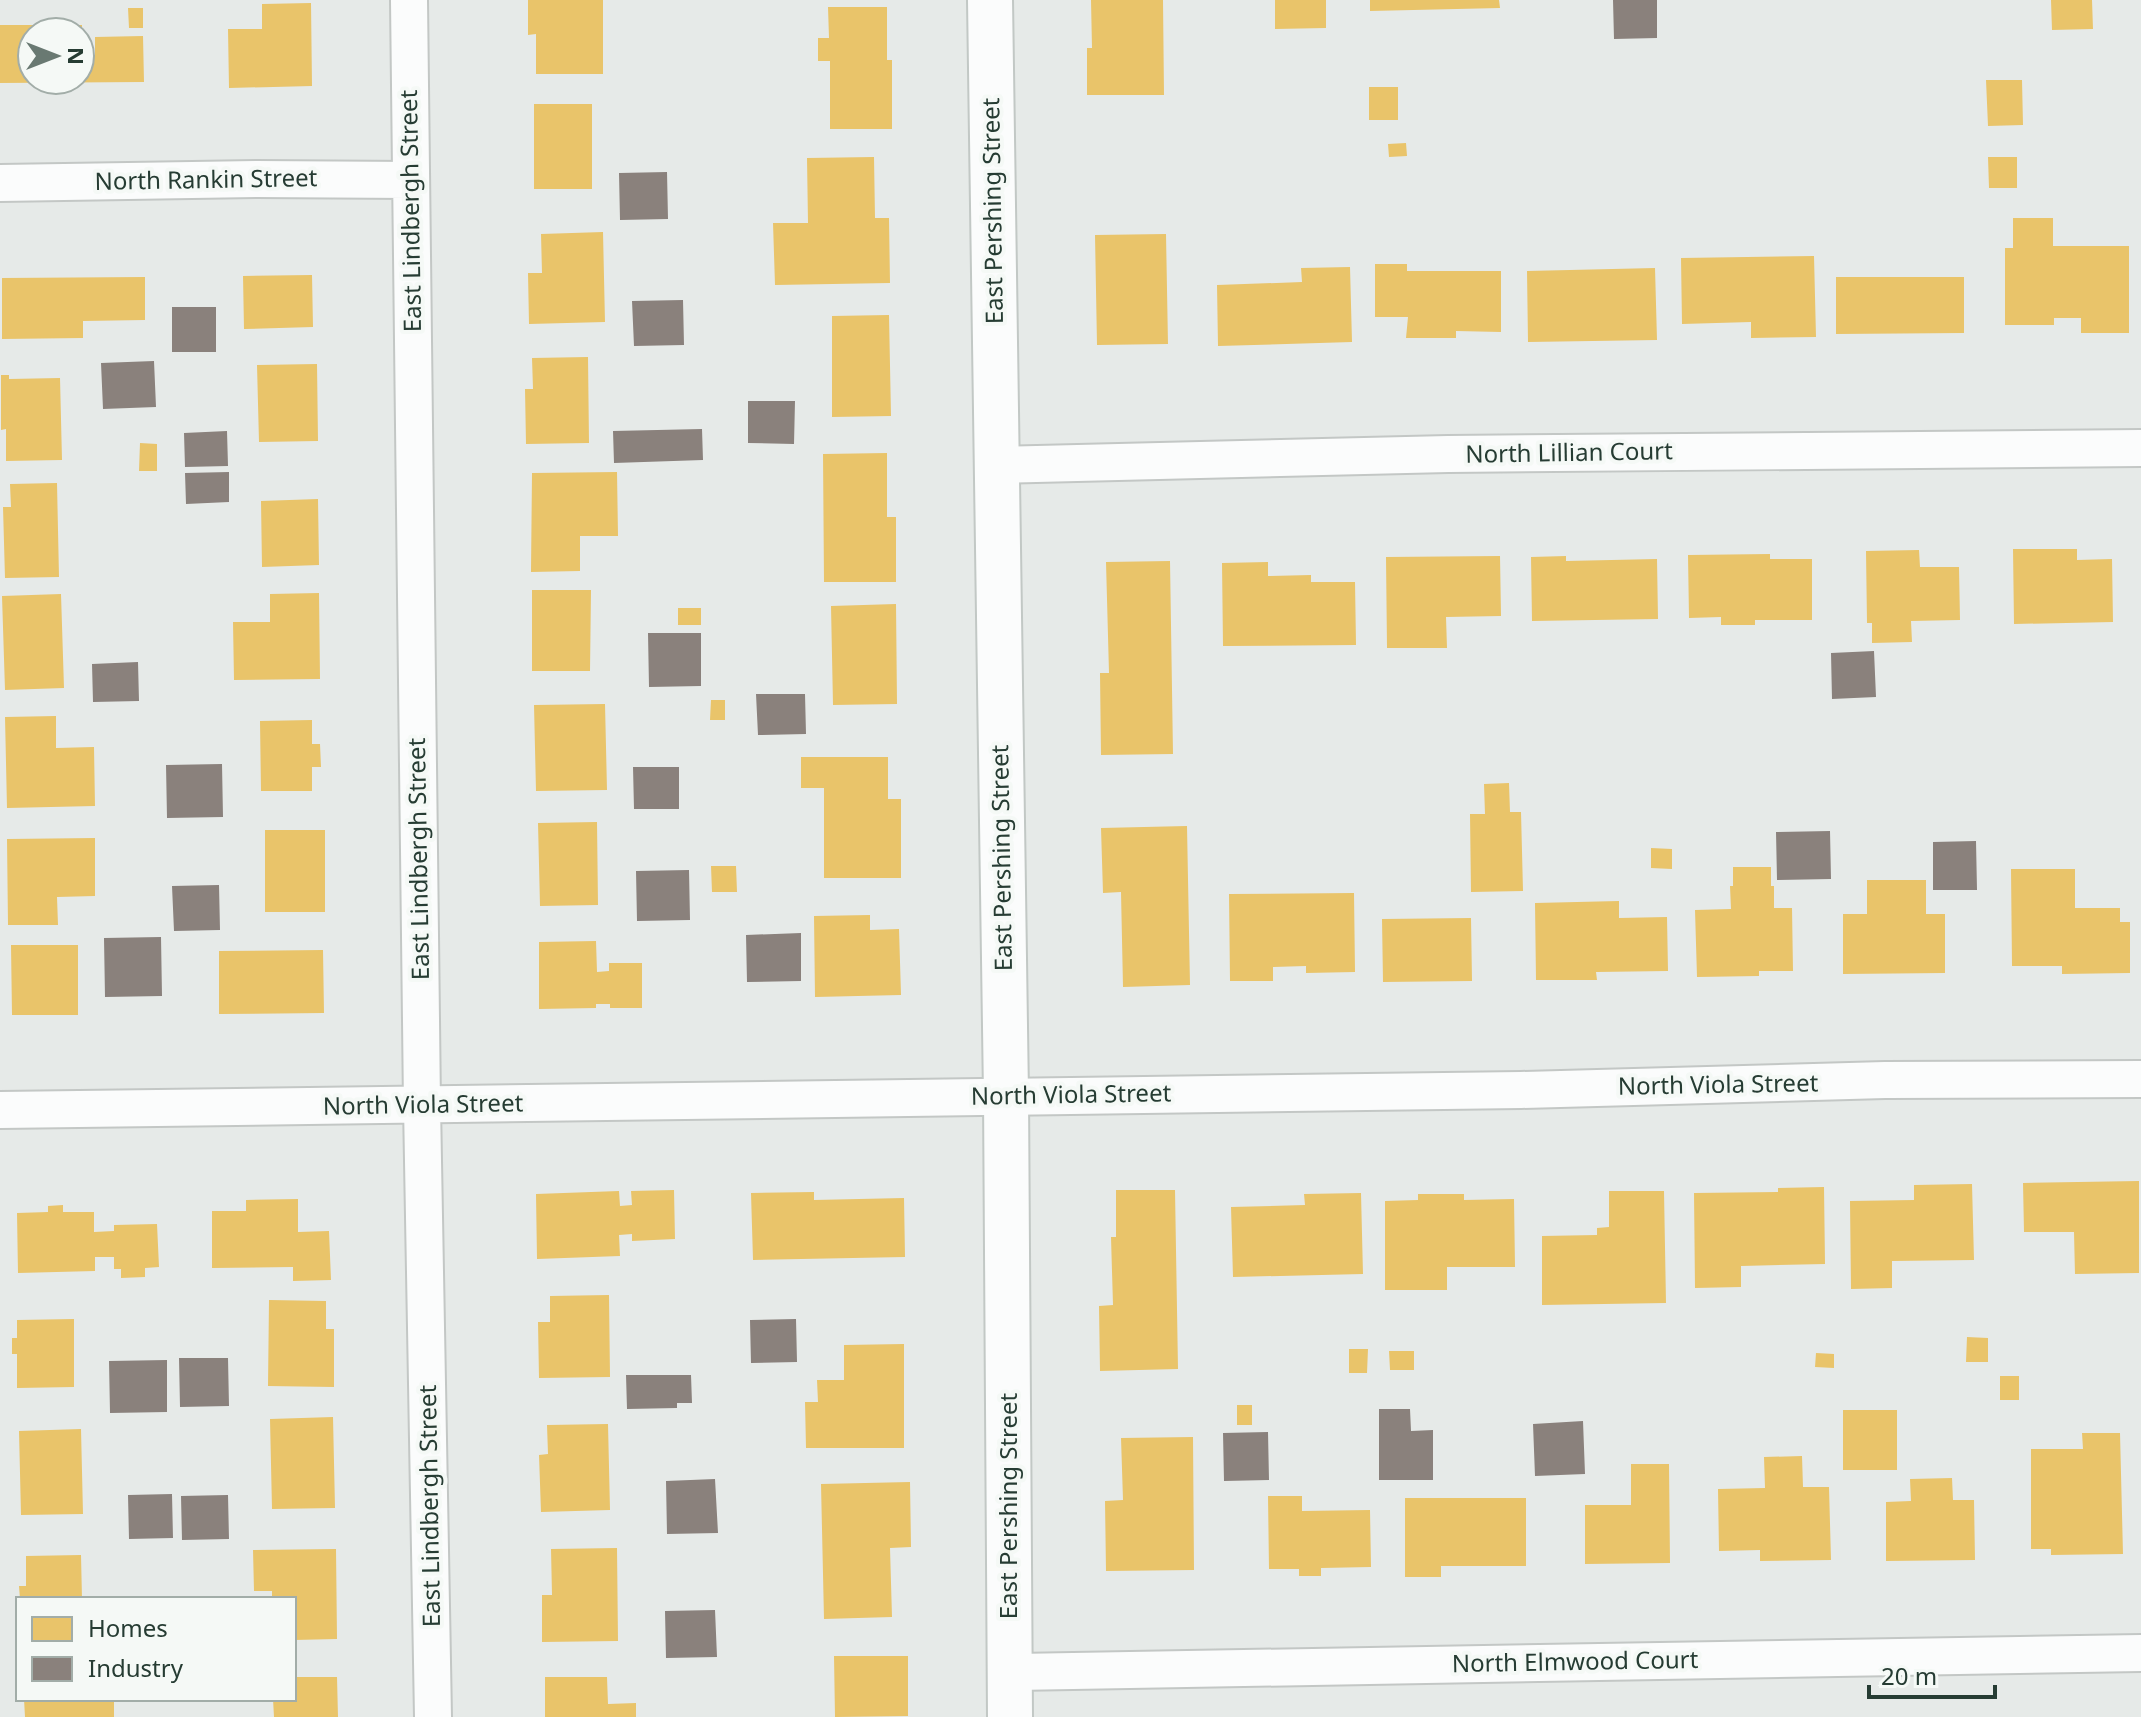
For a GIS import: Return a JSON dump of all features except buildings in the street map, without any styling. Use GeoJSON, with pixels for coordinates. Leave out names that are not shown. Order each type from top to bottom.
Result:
{"type":"FeatureCollection","features":[{"type":"Feature","properties":{"kind":"street","name":"East Lindbergh Street"},"geometry":{"type":"LineString","coordinates":[[409,0],[422,1105],[433,1717]]}},
{"type":"Feature","properties":{"kind":"street","name":"East Pershing Street"},"geometry":{"type":"LineString","coordinates":[[990,0],[1006,1095],[1010,1717]]}},
{"type":"Feature","properties":{"kind":"street","name":"North Rankin Street"},"geometry":{"type":"LineString","coordinates":[[0,183],[411,180]]}},
{"type":"Feature","properties":{"kind":"street","name":"North Lillian Court"},"geometry":{"type":"LineString","coordinates":[[997,465],[1448,454],[2141,448]]}},
{"type":"Feature","properties":{"kind":"street","name":"North Viola Street"},"geometry":{"type":"LineString","coordinates":[[0,1110],[1521,1090],[1885,1080],[2141,1079]]}},
{"type":"Feature","properties":{"kind":"street","name":"North Elmwood Court"},"geometry":{"type":"LineString","coordinates":[[1010,1672],[2141,1653]]}}]}
